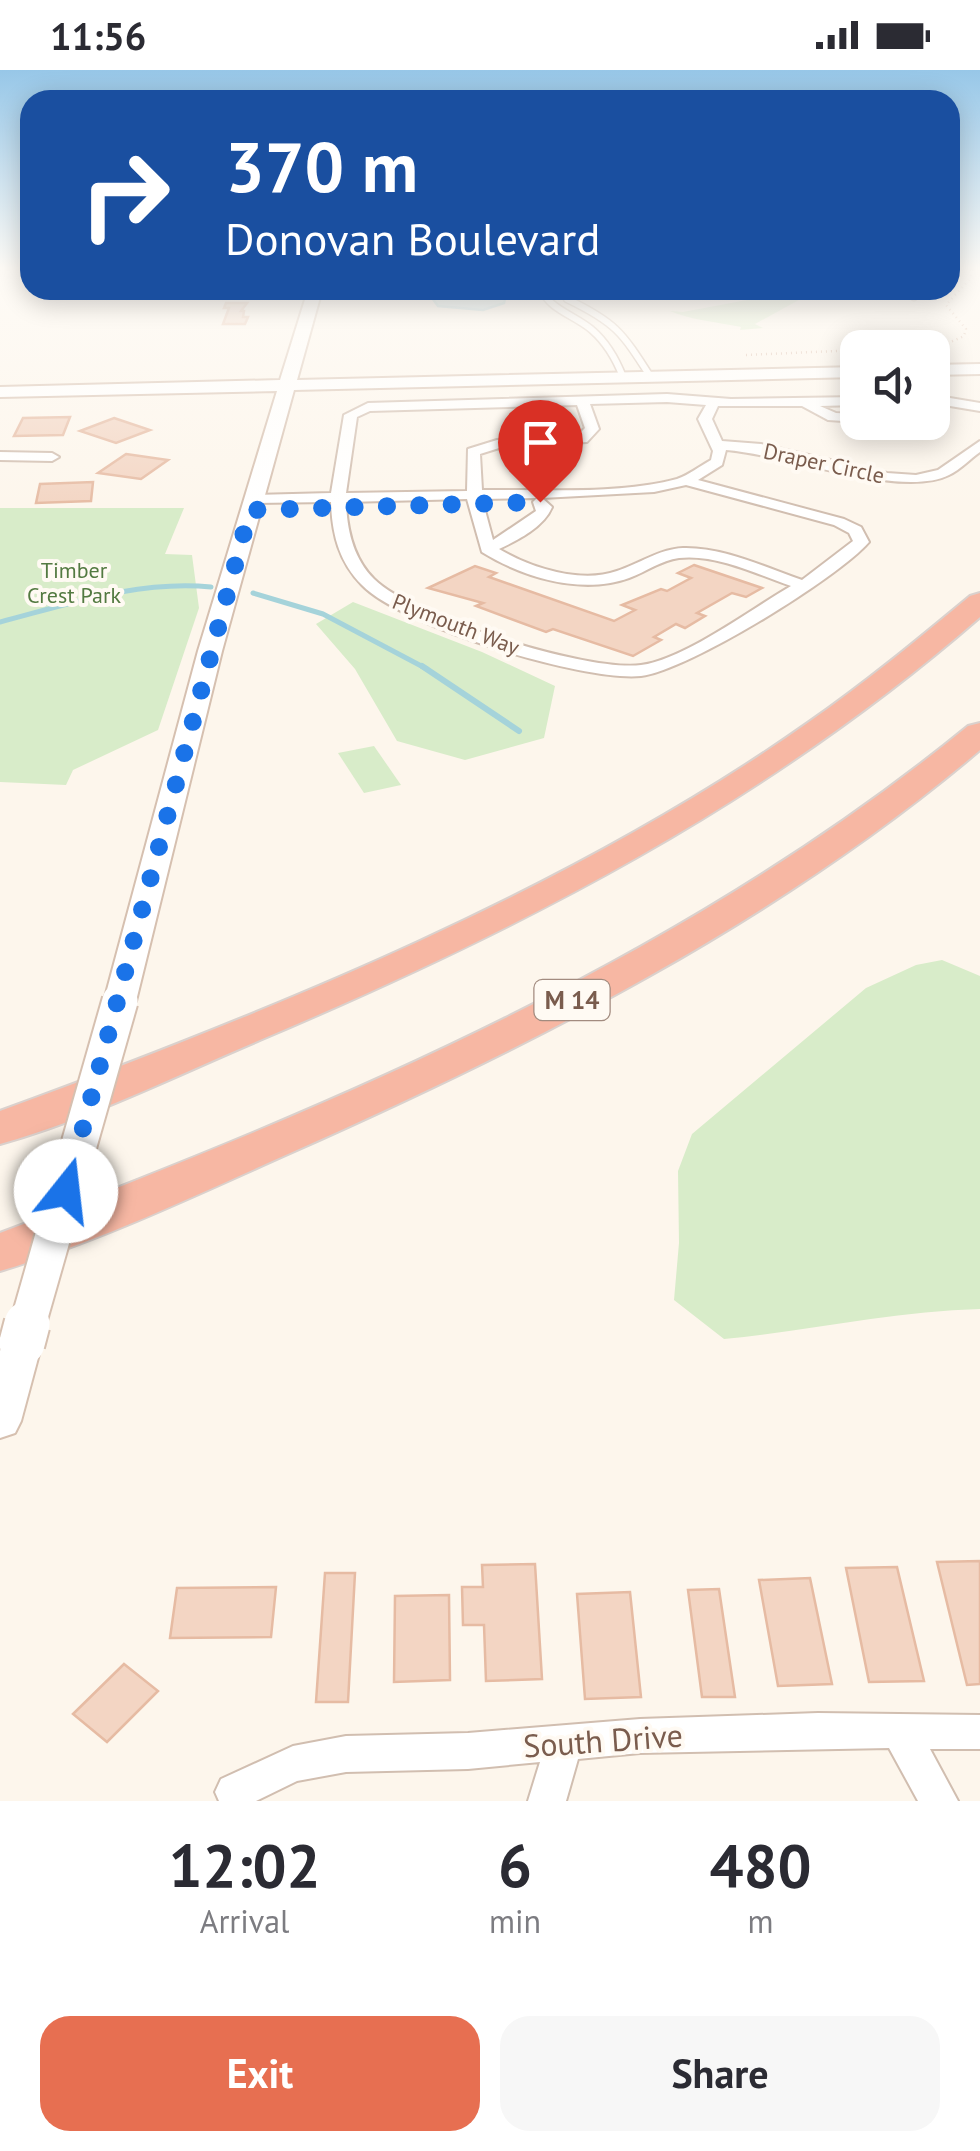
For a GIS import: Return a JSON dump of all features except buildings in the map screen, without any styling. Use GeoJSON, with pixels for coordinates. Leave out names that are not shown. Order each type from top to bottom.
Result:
{"type":"FeatureCollection","features":[{"type":"Feature","properties":{"kind":"highway"},"geometry":{"type":"LineString","coordinates":[[0,1128],[332,993],[459,936],[625,851],[736,786],[830,724],[913,662],[980,602]]}},
{"type":"Feature","properties":{"kind":"highway","name":"M 14"},"geometry":{"type":"LineString","coordinates":[[0,1253],[236,1159],[388,1092],[590,990],[707,925],[849,835],[980,732]]}},
{"type":"Feature","properties":{"kind":"street"},"geometry":{"type":"LineString","coordinates":[[0,1421],[120,1001],[251,505],[296,350]]}},
{"type":"Feature","properties":{"kind":"street"},"geometry":{"type":"LineString","coordinates":[[950,370],[980,369]]}},
{"type":"Feature","properties":{"kind":"street"},"geometry":{"type":"LineString","coordinates":[[0,392],[840,372]]}},
{"type":"Feature","properties":{"kind":"street","name":"Plymouth Way"},"geometry":{"type":"LineString","coordinates":[[686,480],[856,530],[861,542],[802,585],[673,662],[630,671],[581,669],[384,596],[348,556],[339,539],[338,504],[351,416],[360,409],[381,405],[667,398],[714,402]]}},
{"type":"Feature","properties":{"kind":"street"},"geometry":{"type":"LineString","coordinates":[[582,400],[592,429],[582,439],[497,444],[473,452],[475,500],[488,548],[506,559],[570,579],[607,580],[660,557],[690,553],[802,585]]}},
{"type":"Feature","properties":{"kind":"street","name":"Draper Circle"},"geometry":{"type":"LineString","coordinates":[[714,402],[840,401]]}},
{"type":"Feature","properties":{"kind":"street"},"geometry":{"type":"LineString","coordinates":[[251,505],[475,500],[654,488],[686,480],[717,462],[718,445],[706,419],[714,402]]}},
{"type":"Feature","properties":{"kind":"street"},"geometry":{"type":"LineString","coordinates":[[804,402],[840,417]]}},
{"type":"Feature","properties":{"kind":"street"},"geometry":{"type":"LineString","coordinates":[[950,402],[980,407]]}},
{"type":"Feature","properties":{"kind":"street","name":"Draper Circle"},"geometry":{"type":"LineString","coordinates":[[718,445],[761,448],[916,480],[943,473],[980,444]]}},
{"type":"Feature","properties":{"kind":"street"},"geometry":{"type":"LineString","coordinates":[[0,456],[52,458]]}},
{"type":"Feature","properties":{"kind":"street"},"geometry":{"type":"LineString","coordinates":[[475,500],[540,502],[579,493]]}},
{"type":"Feature","properties":{"kind":"street"},"geometry":{"type":"LineString","coordinates":[[488,548],[543,513],[545,507],[540,502]]}},
{"type":"Feature","properties":{"kind":"street"},"geometry":{"type":"LineString","coordinates":[[900,1732],[939,1801]]}},
{"type":"Feature","properties":{"kind":"street","name":"South Drive"},"geometry":{"type":"LineString","coordinates":[[234,1792],[293,1764],[346,1754],[468,1752],[660,1735],[980,1732]]}},
{"type":"Feature","properties":{"kind":"street"},"geometry":{"type":"LineString","coordinates":[[547,1801],[564,1743]]}},
{"type":"Feature","properties":{"kind":"lane"},"geometry":{"type":"LineString","coordinates":[[610,350],[622,376]]}},
{"type":"Feature","properties":{"kind":"lane"},"geometry":{"type":"LineString","coordinates":[[634,350],[650,376]]}},
{"type":"Feature","properties":{"kind":"green space","name":"Timber Crest Park"},"geometry":{"type":"Polygon","coordinates":[[[0,508],[184,508],[165,554],[192,555],[199,608],[158,730],[73,770],[66,785],[0,782],[0,508]]]}},
{"type":"Feature","properties":{"kind":"green space"},"geometry":{"type":"Polygon","coordinates":[[[353,602],[482,652],[555,686],[544,738],[465,760],[397,741],[355,669],[316,624],[353,602]]]}},
{"type":"Feature","properties":{"kind":"green space"},"geometry":{"type":"Polygon","coordinates":[[[374,746],[401,785],[364,793],[338,753],[374,746]]]}},
{"type":"Feature","properties":{"kind":"green space"},"geometry":{"type":"Polygon","coordinates":[[[942,960],[980,976],[980,1309],[916,1313],[724,1339],[674,1300],[679,1243],[678,1171],[692,1134],[866,988],[916,965],[942,960]]]}},
{"type":"Feature","properties":{"kind":"waterway"},"geometry":{"type":"LineString","coordinates":[[0,622],[131,590],[211,587]]}},
{"type":"Feature","properties":{"kind":"waterway"},"geometry":{"type":"LineString","coordinates":[[253,593],[323,614],[425,668]]}},
{"type":"Feature","properties":{"kind":"waterway"},"geometry":{"type":"LineString","coordinates":[[425,668],[519,731]]}},
{"type":"Feature","properties":{"kind":"route"},"geometry":{"type":"LineString","coordinates":[[66,1191],[250,510],[540,502]]}}]}
